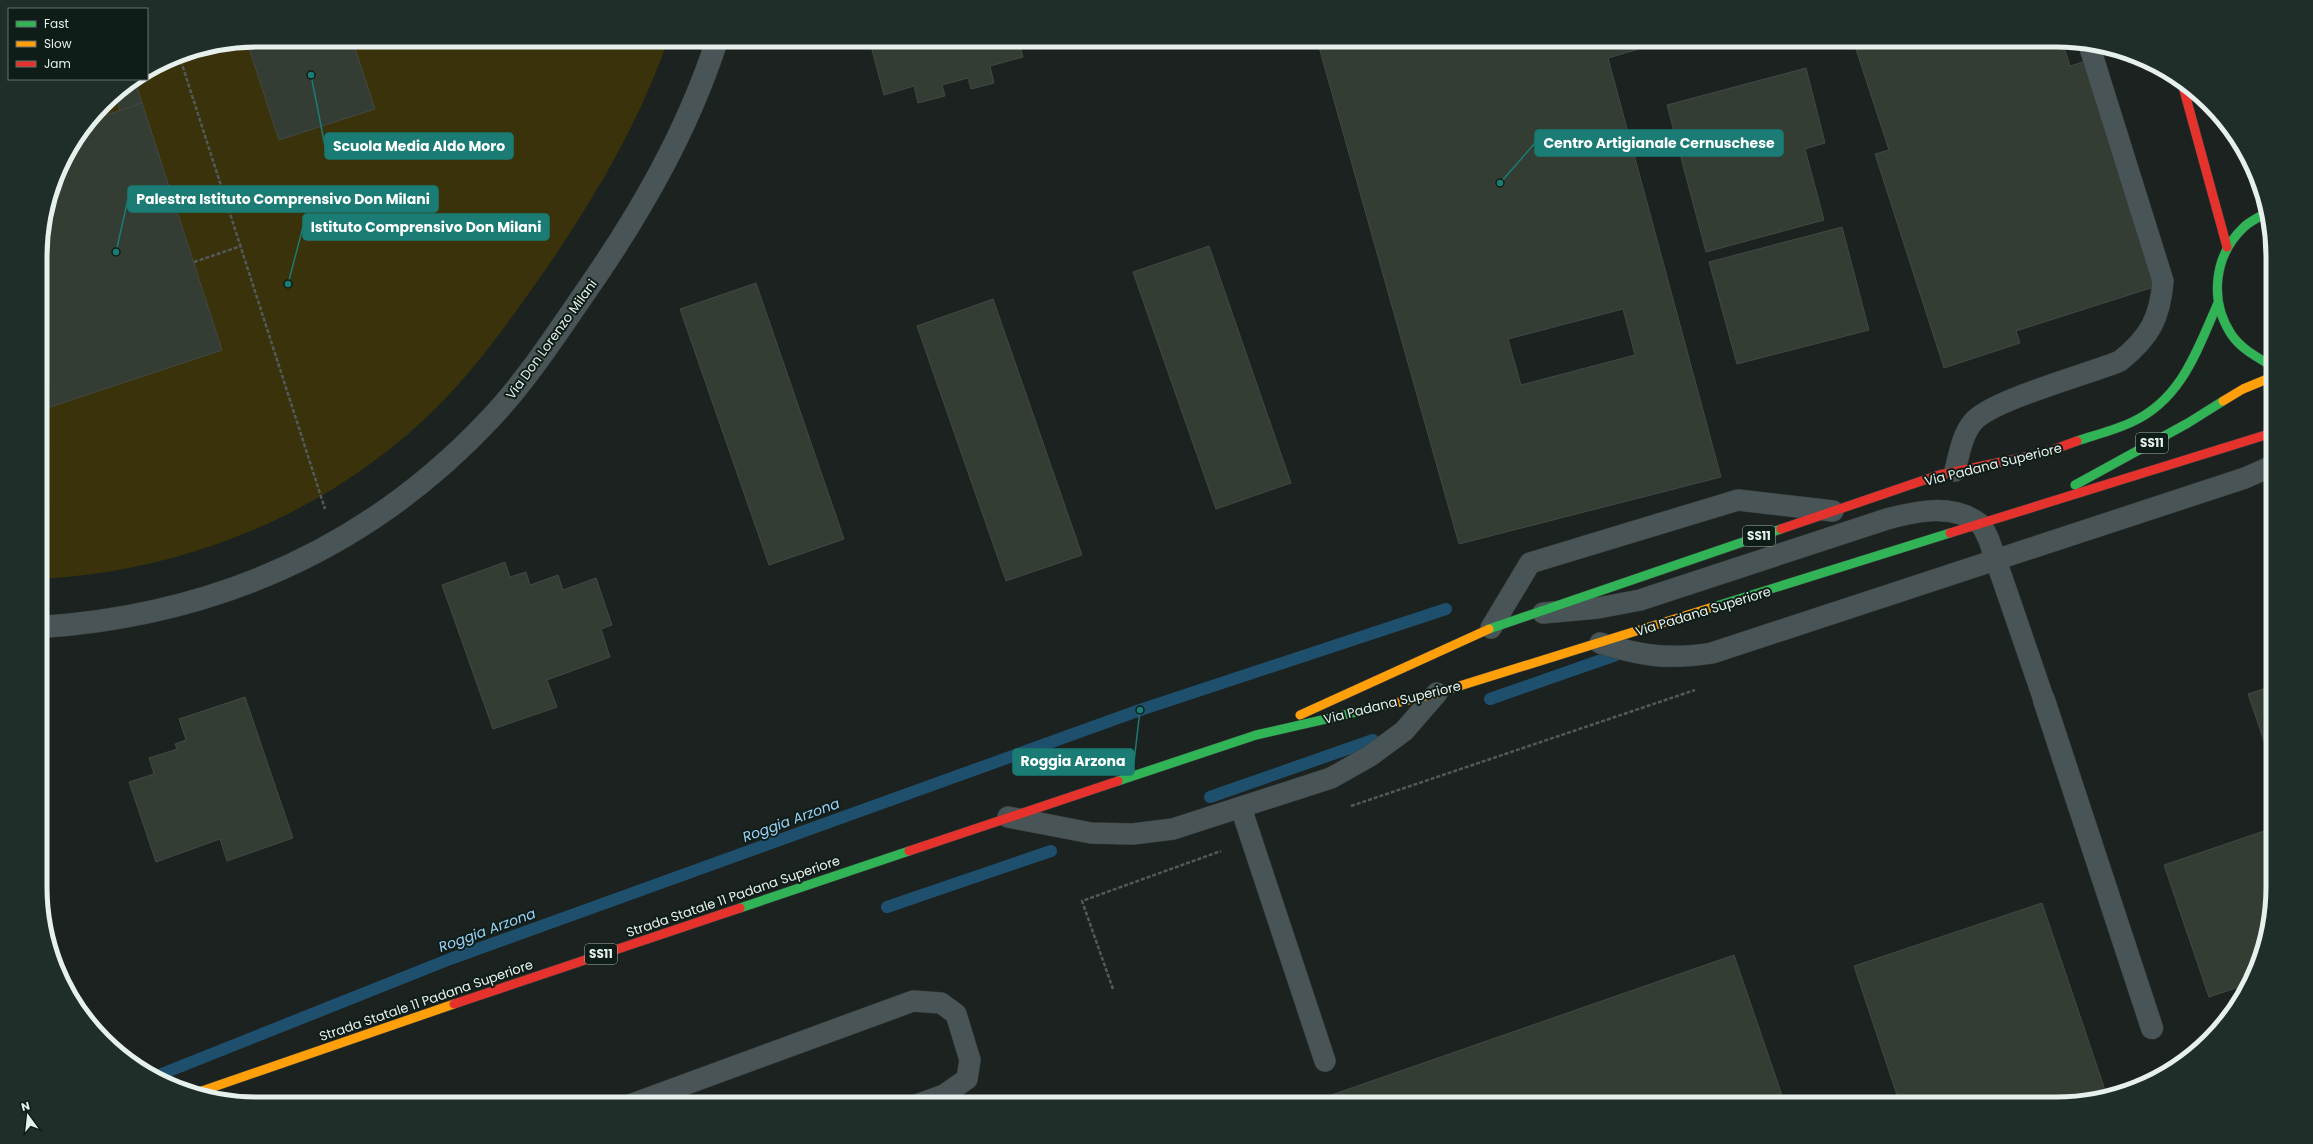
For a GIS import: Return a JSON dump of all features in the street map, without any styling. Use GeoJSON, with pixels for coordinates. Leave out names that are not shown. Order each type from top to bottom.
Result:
{"type":"FeatureCollection","features":[{"type":"Feature","properties":{"kind":"main road"},"geometry":{"type":"LineString","coordinates":[[2184,90],[2227,247]]}},
{"type":"Feature","properties":{"kind":"main road","name":"Via Padana Superiore"},"geometry":{"type":"LineString","coordinates":[[2262,215],[2248,222],[2236,234],[2227,247],[2217,274],[2220,315],[2234,339],[2258,360],[2266,363]]}},
{"type":"Feature","properties":{"kind":"main road","name":"Via Padana Superiore"},"geometry":{"type":"LineString","coordinates":[[1256,735],[1491,628],[1528,614],[1955,471],[2044,453],[2116,429],[2146,414],[2167,399],[2182,380],[2218,303]]}},
{"type":"Feature","properties":{"kind":"main road","name":"SS11"},"geometry":{"type":"LineString","coordinates":[[2032,508],[2188,423],[2243,389],[2266,379]]}},
{"type":"Feature","properties":{"kind":"main road","name":"SS11"},"geometry":{"type":"LineString","coordinates":[[1981,525],[2266,435]]}},
{"type":"Feature","properties":{"kind":"main road","name":"Via Padana Superiore"},"geometry":{"type":"LineString","coordinates":[[1256,735],[1437,693],[1981,525]]}},
{"type":"Feature","properties":{"kind":"main road","name":"Strada Statale 11 Padana Superiore"},"geometry":{"type":"LineString","coordinates":[[204,1090],[504,987],[1256,735]]}},
{"type":"Feature","properties":{"kind":"street","name":"Via Don Lorenzo Milani"},"geometry":{"type":"LineString","coordinates":[[47,626],[132,616],[194,602],[255,580],[335,542],[395,503],[445,463],[491,418],[532,369],[601,270],[647,197],[678,138],[704,78],[715,47]]}},
{"type":"Feature","properties":{"kind":"street"},"geometry":{"type":"LineString","coordinates":[[2044,700],[2152,1028]]}},
{"type":"Feature","properties":{"kind":"lane"},"geometry":{"type":"LineString","coordinates":[[1955,471],[1962,444],[1973,421],[2004,402],[2120,361],[2135,349],[2150,330],[2161,305],[2163,281],[2091,50]]}},
{"type":"Feature","properties":{"kind":"lane"},"geometry":{"type":"LineString","coordinates":[[1600,643],[1649,656],[1691,656],[1712,653],[2245,478],[2266,469]]}},
{"type":"Feature","properties":{"kind":"lane"},"geometry":{"type":"LineString","coordinates":[[1491,628],[1530,563],[1738,500],[1833,511]]}},
{"type":"Feature","properties":{"kind":"lane","name":"Via Padana Superiore"},"geometry":{"type":"LineString","coordinates":[[1528,614],[1582,610],[1640,600],[1881,521],[1914,512],[1950,511],[1981,525]]}},
{"type":"Feature","properties":{"kind":"lane"},"geometry":{"type":"LineString","coordinates":[[1981,525],[1990,540],[2044,700]]}},
{"type":"Feature","properties":{"kind":"lane"},"geometry":{"type":"LineString","coordinates":[[1008,817],[1091,833],[1133,834],[1173,829],[1331,778],[1370,756],[1404,731],[1437,693]]}},
{"type":"Feature","properties":{"kind":"lane"},"geometry":{"type":"LineString","coordinates":[[1241,808],[1325,1062]]}},
{"type":"Feature","properties":{"kind":"lane"},"geometry":{"type":"LineString","coordinates":[[651,1097],[913,1001],[941,1003],[956,1014],[970,1060],[967,1079],[944,1095],[938,1097]]}},
{"type":"Feature","properties":{"kind":"path"},"geometry":{"type":"LineString","coordinates":[[182,61],[335,542]]}},
{"type":"Feature","properties":{"kind":"path"},"geometry":{"type":"LineString","coordinates":[[194,262],[241,246]]}},
{"type":"Feature","properties":{"kind":"path"},"geometry":{"type":"LineString","coordinates":[[1350,807],[1696,689]]}},
{"type":"Feature","properties":{"kind":"path"},"geometry":{"type":"LineString","coordinates":[[1113,989],[1082,901],[1252,840]]}},
{"type":"Feature","properties":{"kind":"shaded area"},"geometry":{"type":"Polygon","coordinates":[[[243,47],[665,47],[644,101],[630,130],[582,215],[521,305],[481,358],[437,407],[396,444],[352,477],[304,505],[255,529],[203,549],[150,564],[96,574],[47,578],[47,243],[51,216],[58,189],[75,152],[90,129],[119,99],[140,82],[148,80],[148,77],[177,63],[203,54],[243,47]]]}},
{"type":"Feature","properties":{"kind":"building"},"geometry":{"type":"Polygon","coordinates":[[[249,47],[354,47],[375,109],[279,140],[249,47]]]}},
{"type":"Feature","properties":{"kind":"building"},"geometry":{"type":"Polygon","coordinates":[[[871,47],[1020,47],[1023,57],[990,66],[994,83],[971,89],[968,78],[942,85],[945,96],[918,103],[914,86],[884,95],[871,47]]]}},
{"type":"Feature","properties":{"kind":"building"},"geometry":{"type":"Polygon","coordinates":[[[1319,47],[1646,47],[1608,58],[1721,477],[1459,544],[1319,47]],[[1623,309],[1508,339],[1521,385],[1635,355],[1623,309]]]}},
{"type":"Feature","properties":{"kind":"building"},"geometry":{"type":"Polygon","coordinates":[[[1855,47],[2064,47],[2070,66],[2086,61],[2157,286],[2016,331],[2020,343],[1944,368],[1875,154],[1889,150],[1855,47]]]}},
{"type":"Feature","properties":{"kind":"building"},"geometry":{"type":"Polygon","coordinates":[[[1806,68],[1825,143],[1805,149],[1824,220],[1706,252],[1667,105],[1806,68]]]}},
{"type":"Feature","properties":{"kind":"building"},"geometry":{"type":"Polygon","coordinates":[[[136,85],[142,103],[120,111],[117,101],[136,85]]]}},
{"type":"Feature","properties":{"kind":"building"},"geometry":{"type":"Polygon","coordinates":[[[142,103],[222,350],[47,408],[47,243],[51,216],[58,189],[75,152],[90,129],[101,117],[142,103]]]}},
{"type":"Feature","properties":{"kind":"building"},"geometry":{"type":"Polygon","coordinates":[[[1842,227],[1869,330],[1737,364],[1709,262],[1842,227]]]}},
{"type":"Feature","properties":{"kind":"building"},"geometry":{"type":"Polygon","coordinates":[[[1209,246],[1291,483],[1216,509],[1133,272],[1209,246]]]}},
{"type":"Feature","properties":{"kind":"building"},"geometry":{"type":"Polygon","coordinates":[[[756,283],[844,539],[769,565],[680,309],[756,283]]]}},
{"type":"Feature","properties":{"kind":"building"},"geometry":{"type":"Polygon","coordinates":[[[993,299],[1082,555],[1006,581],[917,326],[993,299]]]}},
{"type":"Feature","properties":{"kind":"building"},"geometry":{"type":"Polygon","coordinates":[[[505,562],[510,577],[526,572],[530,585],[558,575],[563,590],[596,578],[612,625],[601,629],[610,657],[547,680],[557,707],[493,729],[442,585],[505,562]]]}},
{"type":"Feature","properties":{"kind":"building"},"geometry":{"type":"Polygon","coordinates":[[[2266,688],[2266,747],[2248,694],[2266,688]]]}},
{"type":"Feature","properties":{"kind":"building"},"geometry":{"type":"Polygon","coordinates":[[[245,697],[293,838],[227,861],[220,839],[156,862],[129,782],[154,774],[149,758],[177,749],[175,744],[186,740],[179,719],[245,697]]]}},
{"type":"Feature","properties":{"kind":"building"},"geometry":{"type":"Polygon","coordinates":[[[2266,830],[2266,901],[2262,928],[2255,955],[2241,986],[2209,997],[2164,865],[2266,830]]]}},
{"type":"Feature","properties":{"kind":"building"},"geometry":{"type":"Polygon","coordinates":[[[47,888],[50,898],[47,899],[47,888]]]}},
{"type":"Feature","properties":{"kind":"building"},"geometry":{"type":"Polygon","coordinates":[[[2042,903],[2105,1091],[2070,1097],[1898,1097],[1854,966],[2042,903]]]}},
{"type":"Feature","properties":{"kind":"building"},"geometry":{"type":"Polygon","coordinates":[[[1734,955],[1783,1097],[1326,1097],[1734,955]]]}},
{"type":"Feature","properties":{"kind":"waterway","name":"Roggia Arzona"},"geometry":{"type":"LineString","coordinates":[[162,1074],[450,959],[1140,710],[1446,609]]}},
{"type":"Feature","properties":{"kind":"waterway"},"geometry":{"type":"LineString","coordinates":[[1490,699],[1616,655]]}},
{"type":"Feature","properties":{"kind":"waterway"},"geometry":{"type":"LineString","coordinates":[[1210,797],[1373,740]]}},
{"type":"Feature","properties":{"kind":"waterway"},"geometry":{"type":"LineString","coordinates":[[887,907],[1051,851]]}},
{"type":"Feature","properties":{"kind":"traffic: fast"},"geometry":{"type":"LineString","coordinates":[[2262,215],[2244,227],[2234,238],[2226,251],[2218,278],[2218,293],[2224,321],[2231,334],[2244,348],[2266,362]]}},
{"type":"Feature","properties":{"kind":"traffic: fast"},"geometry":{"type":"LineString","coordinates":[[2077,441],[2132,422],[2149,412],[2164,400],[2176,387],[2186,372],[2218,303]]}},
{"type":"Feature","properties":{"kind":"traffic: fast"},"geometry":{"type":"LineString","coordinates":[[2075,485],[2188,423],[2223,401]]}},
{"type":"Feature","properties":{"kind":"traffic: fast"},"geometry":{"type":"LineString","coordinates":[[1489,629],[1781,529]]}},
{"type":"Feature","properties":{"kind":"traffic: fast"},"geometry":{"type":"LineString","coordinates":[[1710,608],[1950,533]]}},
{"type":"Feature","properties":{"kind":"traffic: fast"},"geometry":{"type":"LineString","coordinates":[[1118,781],[1256,735],[1387,705]]}},
{"type":"Feature","properties":{"kind":"traffic: fast"},"geometry":{"type":"LineString","coordinates":[[740,908],[909,851]]}},
{"type":"Feature","properties":{"kind":"traffic: slow"},"geometry":{"type":"LineString","coordinates":[[2223,401],[2243,389],[2266,379]]}},
{"type":"Feature","properties":{"kind":"traffic: slow"},"geometry":{"type":"LineString","coordinates":[[1387,705],[1437,693],[1710,608]]}},
{"type":"Feature","properties":{"kind":"traffic: slow"},"geometry":{"type":"LineString","coordinates":[[1300,715],[1489,629]]}},
{"type":"Feature","properties":{"kind":"traffic: slow"},"geometry":{"type":"LineString","coordinates":[[204,1090],[454,1004]]}},
{"type":"Feature","properties":{"kind":"traffic: jam"},"geometry":{"type":"LineString","coordinates":[[2184,90],[2227,247]]}},
{"type":"Feature","properties":{"kind":"traffic: jam"},"geometry":{"type":"LineString","coordinates":[[1950,533],[2266,435]]}},
{"type":"Feature","properties":{"kind":"traffic: jam"},"geometry":{"type":"LineString","coordinates":[[1781,529],[1939,475],[2044,453],[2077,441]]}},
{"type":"Feature","properties":{"kind":"traffic: jam"},"geometry":{"type":"LineString","coordinates":[[909,851],[1118,781]]}},
{"type":"Feature","properties":{"kind":"traffic: jam"},"geometry":{"type":"LineString","coordinates":[[454,1004],[740,908]]}},
{"type":"Feature","properties":{"kind":"place","name":"Scuola Media Aldo Moro"},"geometry":{"type":"Point","coordinates":[311,75]}},
{"type":"Feature","properties":{"kind":"place","name":"Centro Artigianale Cernuschese"},"geometry":{"type":"Point","coordinates":[1500,183]}},
{"type":"Feature","properties":{"kind":"place","name":"Palestra Istituto Comprensivo Don Milani"},"geometry":{"type":"Point","coordinates":[116,252]}},
{"type":"Feature","properties":{"kind":"place","name":"Istituto Comprensivo Don Milani"},"geometry":{"type":"Point","coordinates":[288,284]}},
{"type":"Feature","properties":{"kind":"place","name":"Roggia Arzona"},"geometry":{"type":"Point","coordinates":[1140,710]}}]}
